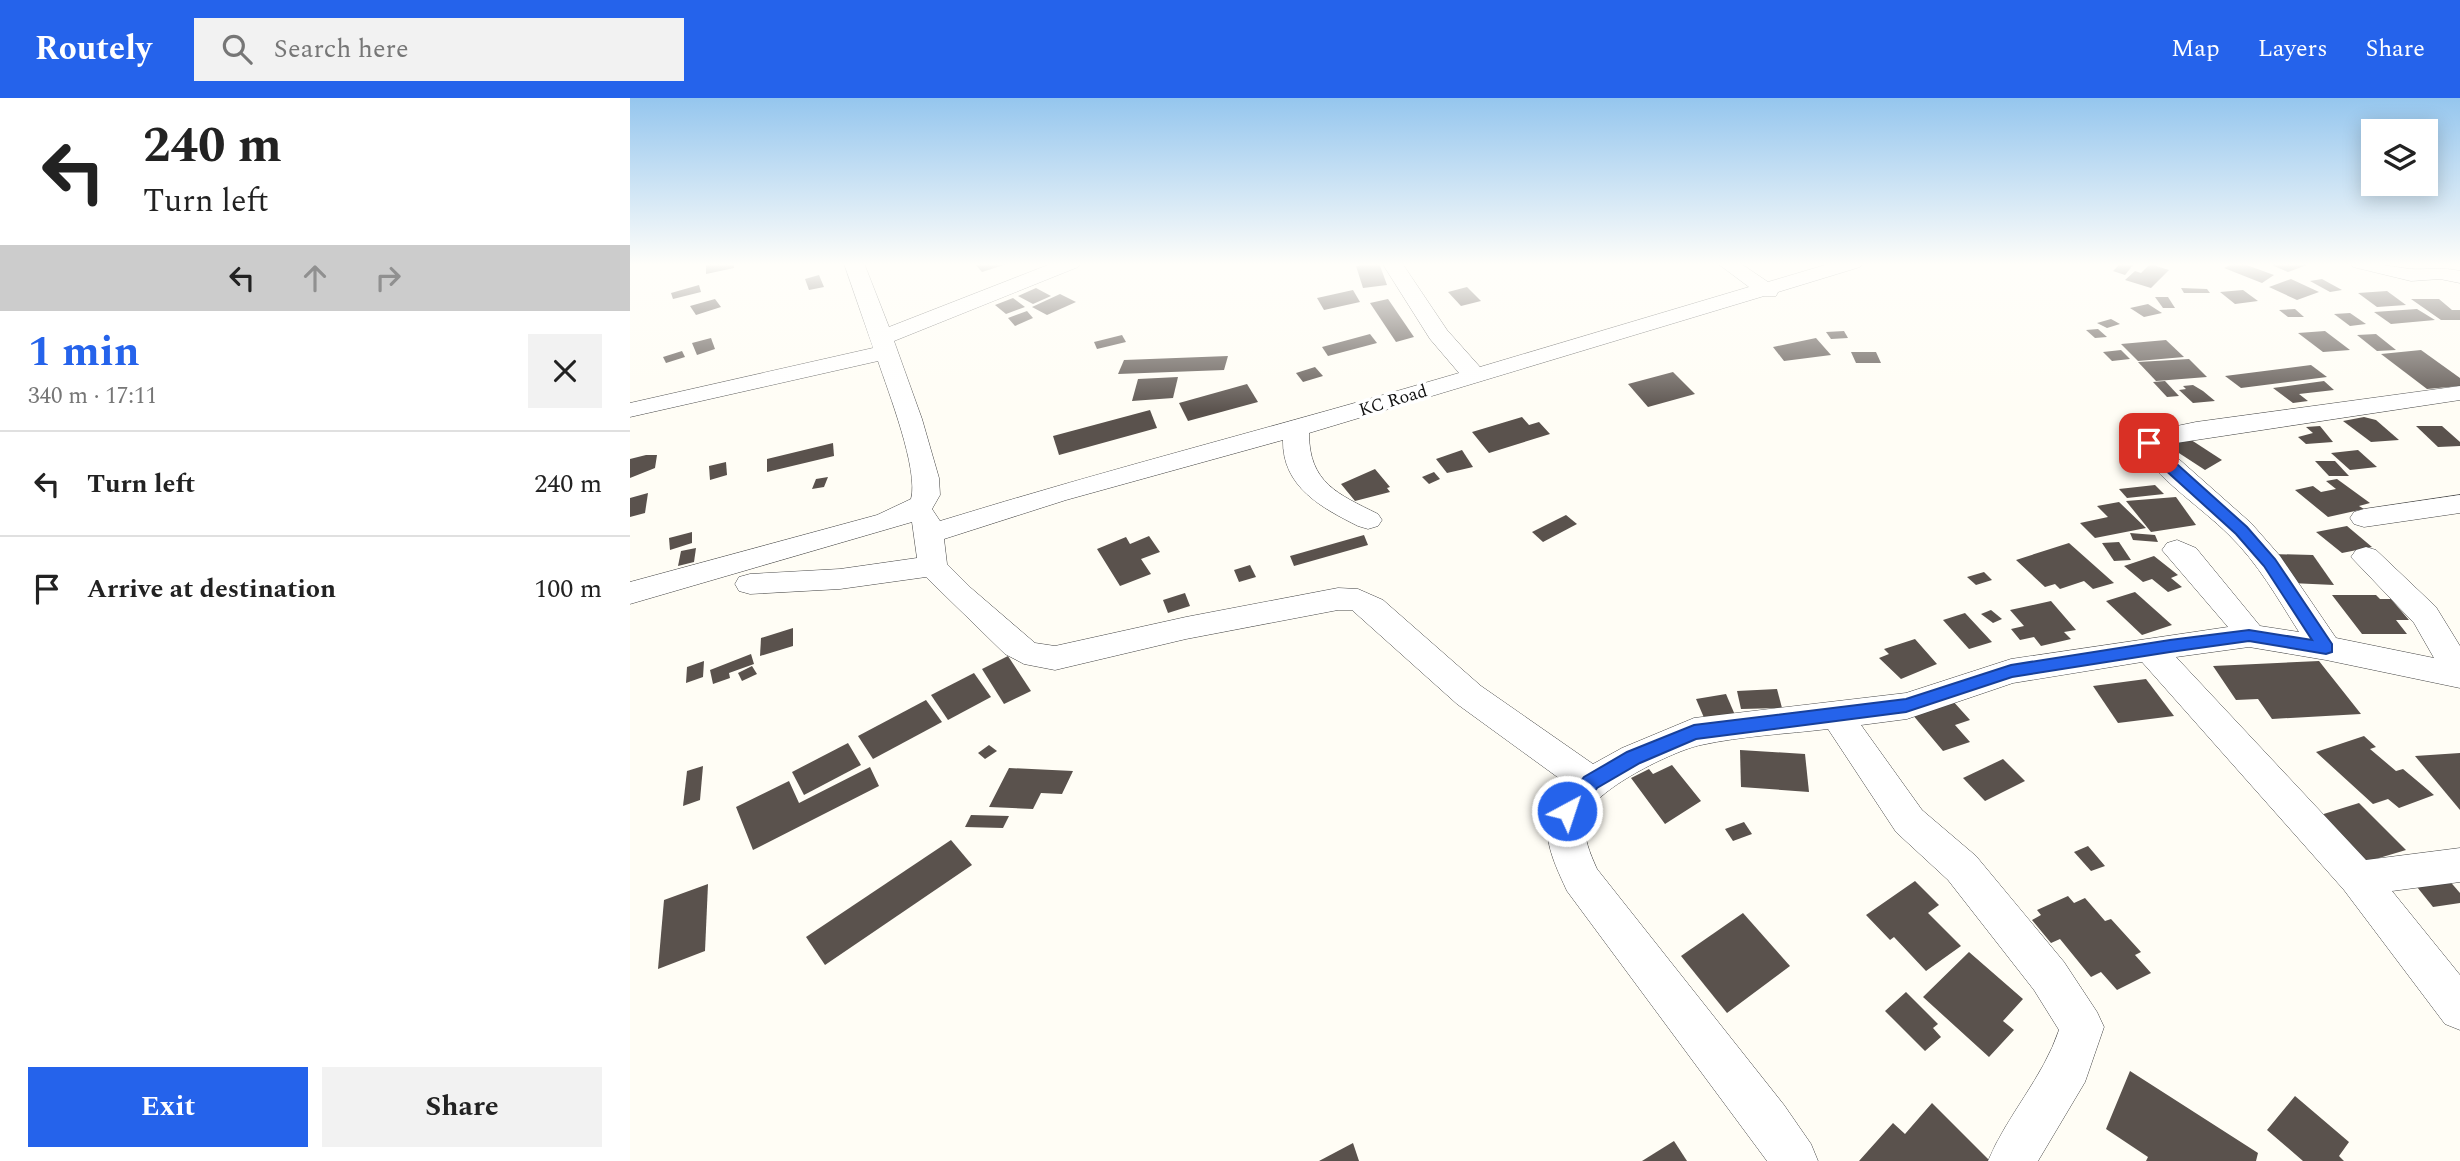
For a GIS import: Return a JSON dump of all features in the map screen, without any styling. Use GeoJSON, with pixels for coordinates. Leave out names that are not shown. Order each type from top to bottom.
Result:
{"type":"FeatureCollection","features":[{"type":"Feature","properties":{"kind":"street"},"geometry":{"type":"LineString","coordinates":[[872,313],[920,453],[926,495],[925,521],[933,566],[1021,650],[1039,658],[1055,658],[1186,628],[1338,599],[1358,600],[1372,608],[1469,695],[1591,782]]}},
{"type":"Feature","properties":{"kind":"street"},"geometry":{"type":"LineString","coordinates":[[630,410],[883,345],[957,313]]}},
{"type":"Feature","properties":{"kind":"street"},"geometry":{"type":"LineString","coordinates":[[1424,313],[1438,334],[1474,375]]}},
{"type":"Feature","properties":{"kind":"street","name":"KC Road"},"geometry":{"type":"LineString","coordinates":[[630,593],[887,521],[925,521],[1056,494],[1296,429],[1692,313]]}},
{"type":"Feature","properties":{"kind":"street"},"geometry":{"type":"LineString","coordinates":[[2326,648],[2270,563],[2233,523],[2156,455],[2149,443],[2157,437],[2196,430],[2460,393]]}},
{"type":"Feature","properties":{"kind":"street"},"geometry":{"type":"LineString","coordinates":[[1296,429],[1296,464],[1309,481],[1327,499],[1368,520]]}},
{"type":"Feature","properties":{"kind":"street"},"geometry":{"type":"LineString","coordinates":[[2364,518],[2460,504]]}},
{"type":"Feature","properties":{"kind":"street"},"geometry":{"type":"LineString","coordinates":[[2177,550],[2186,555],[2244,624],[2249,636]]}},
{"type":"Feature","properties":{"kind":"street"},"geometry":{"type":"LineString","coordinates":[[2366,557],[2425,615],[2460,675]]}},
{"type":"Feature","properties":{"kind":"street"},"geometry":{"type":"LineString","coordinates":[[750,584],[839,579],[933,566]]}},
{"type":"Feature","properties":{"kind":"street"},"geometry":{"type":"LineString","coordinates":[[1794,1161],[1768,1121],[1581,879],[1567,841],[1567,811],[1591,782],[1634,758],[1694,732],[1906,706],[2011,671],[2249,636],[2326,648],[2460,675]]}},
{"type":"Feature","properties":{"kind":"street"},"geometry":{"type":"LineString","coordinates":[[2150,650],[2358,878],[2460,1009]]}},
{"type":"Feature","properties":{"kind":"street"},"geometry":{"type":"LineString","coordinates":[[1838,715],[1854,743],[1909,821],[1962,868],[2049,976],[2082,1027],[2069,1066],[2012,1161]]}},
{"type":"Feature","properties":{"kind":"street"},"geometry":{"type":"LineString","coordinates":[[2358,878],[2460,865]]}},
{"type":"Feature","properties":{"kind":"building"},"geometry":{"type":"Polygon","coordinates":[[[1028,313],[1033,318],[1015,326],[1008,318],[1028,313]]]}},
{"type":"Feature","properties":{"kind":"building"},"geometry":{"type":"Polygon","coordinates":[[[1376,313],[1397,313],[1414,337],[1396,342],[1376,313]]]}},
{"type":"Feature","properties":{"kind":"building"},"geometry":{"type":"Polygon","coordinates":[[[2137,313],[2162,313],[2144,317],[2137,313]]]}},
{"type":"Feature","properties":{"kind":"building"},"geometry":{"type":"Polygon","coordinates":[[[2282,313],[2299,313],[2304,317],[2288,317],[2282,313]]]}},
{"type":"Feature","properties":{"kind":"building"},"geometry":{"type":"Polygon","coordinates":[[[2350,313],[2366,324],[2350,326],[2334,314],[2350,313]]]}},
{"type":"Feature","properties":{"kind":"building"},"geometry":{"type":"Polygon","coordinates":[[[2375,313],[2423,313],[2435,320],[2391,324],[2375,313]]]}},
{"type":"Feature","properties":{"kind":"building"},"geometry":{"type":"Polygon","coordinates":[[[2430,313],[2460,313],[2460,320],[2441,320],[2430,313]]]}},
{"type":"Feature","properties":{"kind":"building"},"geometry":{"type":"Polygon","coordinates":[[[2111,319],[2120,324],[2107,328],[2097,323],[2111,319]]]}},
{"type":"Feature","properties":{"kind":"building"},"geometry":{"type":"Polygon","coordinates":[[[2098,329],[2107,337],[2095,338],[2086,330],[2098,329]]]}},
{"type":"Feature","properties":{"kind":"building"},"geometry":{"type":"Polygon","coordinates":[[[1844,331],[1848,338],[1831,339],[1826,332],[1844,331]]]}},
{"type":"Feature","properties":{"kind":"building"},"geometry":{"type":"Polygon","coordinates":[[[2325,331],[2350,350],[2323,352],[2298,333],[2325,331]]]}},
{"type":"Feature","properties":{"kind":"building"},"geometry":{"type":"Polygon","coordinates":[[[1370,334],[1377,343],[1328,356],[1322,347],[1370,334]]]}},
{"type":"Feature","properties":{"kind":"building"},"geometry":{"type":"Polygon","coordinates":[[[2376,334],[2396,350],[2377,351],[2357,335],[2376,334]]]}},
{"type":"Feature","properties":{"kind":"building"},"geometry":{"type":"Polygon","coordinates":[[[1122,335],[1126,342],[1097,349],[1094,342],[1122,335]]]}},
{"type":"Feature","properties":{"kind":"building"},"geometry":{"type":"Polygon","coordinates":[[[711,338],[715,349],[697,355],[692,343],[711,338]]]}},
{"type":"Feature","properties":{"kind":"building"},"geometry":{"type":"Polygon","coordinates":[[[1816,338],[1831,355],[1784,361],[1773,347],[1816,338]]]}},
{"type":"Feature","properties":{"kind":"building"},"geometry":{"type":"Polygon","coordinates":[[[2166,340],[2184,357],[2138,361],[2121,344],[2166,340]]]}},
{"type":"Feature","properties":{"kind":"building"},"geometry":{"type":"Polygon","coordinates":[[[2121,350],[2130,359],[2112,361],[2103,352],[2121,350]]]}},
{"type":"Feature","properties":{"kind":"building"},"geometry":{"type":"Polygon","coordinates":[[[2421,350],[2460,378],[2460,386],[2427,389],[2381,354],[2421,350]]]}},
{"type":"Feature","properties":{"kind":"building"},"geometry":{"type":"Polygon","coordinates":[[[682,351],[685,357],[666,363],[663,357],[682,351]]]}},
{"type":"Feature","properties":{"kind":"building"},"geometry":{"type":"Polygon","coordinates":[[[1851,352],[1876,352],[1881,363],[1856,363],[1851,352]]]}},
{"type":"Feature","properties":{"kind":"building"},"geometry":{"type":"Polygon","coordinates":[[[1228,356],[1224,370],[1118,374],[1124,360],[1228,356]]]}},
{"type":"Feature","properties":{"kind":"building"},"geometry":{"type":"Polygon","coordinates":[[[2189,359],[2207,377],[2156,381],[2138,362],[2189,359]]]}},
{"type":"Feature","properties":{"kind":"building"},"geometry":{"type":"Polygon","coordinates":[[[2311,365],[2327,377],[2241,388],[2225,376],[2311,365]]]}},
{"type":"Feature","properties":{"kind":"building"},"geometry":{"type":"Polygon","coordinates":[[[1315,367],[1323,376],[1303,382],[1296,373],[1315,367]]]}},
{"type":"Feature","properties":{"kind":"building"},"geometry":{"type":"Polygon","coordinates":[[[1673,372],[1695,394],[1648,407],[1628,384],[1673,372]]]}},
{"type":"Feature","properties":{"kind":"building"},"geometry":{"type":"Polygon","coordinates":[[[1178,377],[1173,398],[1132,401],[1138,379],[1178,377]]]}},
{"type":"Feature","properties":{"kind":"building"},"geometry":{"type":"Polygon","coordinates":[[[2165,381],[2179,396],[2167,397],[2153,382],[2165,381]]]}},
{"type":"Feature","properties":{"kind":"building"},"geometry":{"type":"Polygon","coordinates":[[[2324,381],[2334,390],[2299,394],[2308,401],[2293,403],[2273,388],[2324,381]]]}},
{"type":"Feature","properties":{"kind":"building"},"geometry":{"type":"Polygon","coordinates":[[[1247,384],[1258,402],[1188,421],[1179,403],[1247,384]]]}},
{"type":"Feature","properties":{"kind":"building"},"geometry":{"type":"Polygon","coordinates":[[[2193,385],[2215,401],[2193,403],[2179,390],[2186,389],[2183,386],[2193,385]]]}},
{"type":"Feature","properties":{"kind":"building"},"geometry":{"type":"Polygon","coordinates":[[[1150,410],[1157,428],[1059,455],[1053,436],[1150,410]]]}},
{"type":"Feature","properties":{"kind":"building"},"geometry":{"type":"Polygon","coordinates":[[[1522,417],[1529,425],[1539,422],[1550,434],[1489,453],[1472,432],[1522,417]]]}},
{"type":"Feature","properties":{"kind":"building"},"geometry":{"type":"Polygon","coordinates":[[[2364,417],[2376,420],[2399,440],[2371,442],[2343,421],[2364,417]]]}},
{"type":"Feature","properties":{"kind":"building"},"geometry":{"type":"Polygon","coordinates":[[[2320,426],[2333,442],[2306,444],[2298,437],[2313,433],[2306,427],[2320,426]]]}},
{"type":"Feature","properties":{"kind":"building"},"geometry":{"type":"Polygon","coordinates":[[[2416,426],[2442,426],[2460,442],[2460,446],[2438,447],[2416,426]]]}},
{"type":"Feature","properties":{"kind":"building"},"geometry":{"type":"Polygon","coordinates":[[[2182,434],[2222,460],[2205,470],[2162,442],[2182,434]]]}},
{"type":"Feature","properties":{"kind":"building"},"geometry":{"type":"Polygon","coordinates":[[[833,443],[834,456],[767,472],[767,459],[833,443]]]}},
{"type":"Feature","properties":{"kind":"building"},"geometry":{"type":"Polygon","coordinates":[[[1462,450],[1473,467],[1447,473],[1436,459],[1462,450]]]}},
{"type":"Feature","properties":{"kind":"building"},"geometry":{"type":"Polygon","coordinates":[[[2358,450],[2377,467],[2350,470],[2331,453],[2358,450]]]}},
{"type":"Feature","properties":{"kind":"building"},"geometry":{"type":"Polygon","coordinates":[[[657,455],[655,468],[630,478],[630,459],[657,455]]]}},
{"type":"Feature","properties":{"kind":"building"},"geometry":{"type":"Polygon","coordinates":[[[2315,461],[2335,461],[2349,476],[2329,476],[2315,461]]]}},
{"type":"Feature","properties":{"kind":"building"},"geometry":{"type":"Polygon","coordinates":[[[726,462],[727,475],[710,480],[709,466],[726,462]]]}},
{"type":"Feature","properties":{"kind":"building"},"geometry":{"type":"Polygon","coordinates":[[[1375,469],[1390,487],[1387,488],[1390,492],[1355,501],[1341,484],[1375,469]]]}},
{"type":"Feature","properties":{"kind":"building"},"geometry":{"type":"Polygon","coordinates":[[[1434,472],[1440,479],[1429,484],[1422,477],[1434,472]]]}},
{"type":"Feature","properties":{"kind":"building"},"geometry":{"type":"Polygon","coordinates":[[[828,477],[824,487],[812,489],[816,479],[828,477]]]}},
{"type":"Feature","properties":{"kind":"building"},"geometry":{"type":"Polygon","coordinates":[[[2337,479],[2370,503],[2359,506],[2364,509],[2328,517],[2295,490],[2313,486],[2321,492],[2336,489],[2326,481],[2337,479]]]}},
{"type":"Feature","properties":{"kind":"building"},"geometry":{"type":"Polygon","coordinates":[[[2155,485],[2164,494],[2127,498],[2119,489],[2155,485]]]}},
{"type":"Feature","properties":{"kind":"building"},"geometry":{"type":"Polygon","coordinates":[[[648,493],[645,513],[630,517],[630,498],[648,493]]]}},
{"type":"Feature","properties":{"kind":"building"},"geometry":{"type":"Polygon","coordinates":[[[2176,497],[2196,525],[2151,532],[2126,501],[2176,497]]]}},
{"type":"Feature","properties":{"kind":"building"},"geometry":{"type":"Polygon","coordinates":[[[2119,502],[2146,528],[2095,538],[2080,523],[2108,517],[2097,506],[2119,502]]]}},
{"type":"Feature","properties":{"kind":"building"},"geometry":{"type":"Polygon","coordinates":[[[1566,515],[1577,524],[1543,542],[1532,532],[1566,515]]]}},
{"type":"Feature","properties":{"kind":"building"},"geometry":{"type":"Polygon","coordinates":[[[2347,526],[2372,547],[2342,553],[2316,532],[2347,526]]]}},
{"type":"Feature","properties":{"kind":"building"},"geometry":{"type":"Polygon","coordinates":[[[692,532],[692,543],[670,550],[669,538],[692,532]]]}},
{"type":"Feature","properties":{"kind":"building"},"geometry":{"type":"Polygon","coordinates":[[[2130,533],[2155,535],[2158,542],[2133,540],[2130,533]]]}},
{"type":"Feature","properties":{"kind":"building"},"geometry":{"type":"Polygon","coordinates":[[[1364,535],[1368,545],[1294,566],[1290,556],[1364,535]]]}},
{"type":"Feature","properties":{"kind":"building"},"geometry":{"type":"Polygon","coordinates":[[[1149,536],[1160,552],[1141,559],[1151,574],[1120,586],[1097,549],[1126,537],[1130,544],[1149,536]]]}},
{"type":"Feature","properties":{"kind":"building"},"geometry":{"type":"Polygon","coordinates":[[[2119,542],[2131,560],[2114,561],[2102,543],[2119,542]]]}},
{"type":"Feature","properties":{"kind":"building"},"geometry":{"type":"Polygon","coordinates":[[[2069,543],[2114,583],[2093,589],[2084,581],[2060,589],[2055,584],[2045,587],[2016,560],[2069,543]]]}},
{"type":"Feature","properties":{"kind":"building"},"geometry":{"type":"Polygon","coordinates":[[[696,548],[694,562],[678,566],[681,551],[696,548]]]}},
{"type":"Feature","properties":{"kind":"building"},"geometry":{"type":"Polygon","coordinates":[[[2271,554],[2313,555],[2334,585],[2291,583],[2271,554]]]}},
{"type":"Feature","properties":{"kind":"building"},"geometry":{"type":"Polygon","coordinates":[[[2154,556],[2178,575],[2171,578],[2182,587],[2168,592],[2152,579],[2143,582],[2124,566],[2154,556]]]}},
{"type":"Feature","properties":{"kind":"building"},"geometry":{"type":"Polygon","coordinates":[[[1250,565],[1256,577],[1239,582],[1234,570],[1250,565]]]}},
{"type":"Feature","properties":{"kind":"building"},"geometry":{"type":"Polygon","coordinates":[[[1984,572],[1992,580],[1976,585],[1967,577],[1984,572]]]}},
{"type":"Feature","properties":{"kind":"building"},"geometry":{"type":"Polygon","coordinates":[[[2135,592],[2172,625],[2142,635],[2106,601],[2135,592]]]}},
{"type":"Feature","properties":{"kind":"building"},"geometry":{"type":"Polygon","coordinates":[[[1185,593],[1190,606],[1168,613],[1163,600],[1185,593]]]}},
{"type":"Feature","properties":{"kind":"building"},"geometry":{"type":"Polygon","coordinates":[[[2332,595],[2376,595],[2380,599],[2391,599],[2409,620],[2396,620],[2407,634],[2362,634],[2332,595]]]}},
{"type":"Feature","properties":{"kind":"building"},"geometry":{"type":"Polygon","coordinates":[[[2051,601],[2076,630],[2064,632],[2071,639],[2041,646],[2034,637],[2020,640],[2011,629],[2024,626],[2010,610],[2051,601]]]}},
{"type":"Feature","properties":{"kind":"building"},"geometry":{"type":"Polygon","coordinates":[[[1991,610],[2002,619],[1993,623],[1981,614],[1991,610]]]}},
{"type":"Feature","properties":{"kind":"building"},"geometry":{"type":"Polygon","coordinates":[[[1965,613],[1992,642],[1969,649],[1943,620],[1965,613]]]}},
{"type":"Feature","properties":{"kind":"building"},"geometry":{"type":"Polygon","coordinates":[[[793,628],[793,646],[760,656],[761,638],[793,628]]]}},
{"type":"Feature","properties":{"kind":"building"},"geometry":{"type":"Polygon","coordinates":[[[1915,639],[1937,664],[1901,679],[1879,658],[1889,654],[1884,649],[1915,639]]]}},
{"type":"Feature","properties":{"kind":"building"},"geometry":{"type":"Polygon","coordinates":[[[751,654],[754,664],[729,673],[730,678],[713,684],[710,670],[751,654]]]}},
{"type":"Feature","properties":{"kind":"building"},"geometry":{"type":"Polygon","coordinates":[[[1008,656],[1031,691],[1004,704],[982,669],[1008,656]]]}},
{"type":"Feature","properties":{"kind":"building"},"geometry":{"type":"Polygon","coordinates":[[[704,661],[703,677],[686,683],[687,667],[704,661]]]}},
{"type":"Feature","properties":{"kind":"building"},"geometry":{"type":"Polygon","coordinates":[[[2319,661],[2361,714],[2272,719],[2258,699],[2236,700],[2213,666],[2319,661]]]}},
{"type":"Feature","properties":{"kind":"building"},"geometry":{"type":"Polygon","coordinates":[[[752,666],[757,674],[742,681],[738,673],[752,666]]]}},
{"type":"Feature","properties":{"kind":"building"},"geometry":{"type":"Polygon","coordinates":[[[974,673],[991,697],[948,720],[931,695],[974,673]]]}},
{"type":"Feature","properties":{"kind":"building"},"geometry":{"type":"Polygon","coordinates":[[[2146,679],[2174,716],[2118,723],[2093,686],[2146,679]]]}},
{"type":"Feature","properties":{"kind":"building"},"geometry":{"type":"Polygon","coordinates":[[[1777,689],[1782,708],[1741,709],[1737,691],[1777,689]]]}},
{"type":"Feature","properties":{"kind":"building"},"geometry":{"type":"Polygon","coordinates":[[[1726,694],[1735,715],[1705,720],[1696,699],[1726,694]]]}},
{"type":"Feature","properties":{"kind":"building"},"geometry":{"type":"Polygon","coordinates":[[[926,700],[942,722],[873,759],[858,736],[926,700]]]}},
{"type":"Feature","properties":{"kind":"building"},"geometry":{"type":"Polygon","coordinates":[[[1952,700],[1970,720],[1955,725],[1970,742],[1943,751],[1912,714],[1952,700]]]}},
{"type":"Feature","properties":{"kind":"building"},"geometry":{"type":"Polygon","coordinates":[[[2364,736],[2376,747],[2370,749],[2396,771],[2403,769],[2434,795],[2399,808],[2388,799],[2373,804],[2316,752],[2364,736]]]}},
{"type":"Feature","properties":{"kind":"building"},"geometry":{"type":"Polygon","coordinates":[[[848,743],[861,765],[804,795],[792,772],[848,743]]]}},
{"type":"Feature","properties":{"kind":"building"},"geometry":{"type":"Polygon","coordinates":[[[989,745],[997,751],[985,759],[978,753],[989,745]]]}},
{"type":"Feature","properties":{"kind":"building"},"geometry":{"type":"Polygon","coordinates":[[[1740,750],[1805,754],[1809,792],[1741,787],[1740,750]]]}},
{"type":"Feature","properties":{"kind":"building"},"geometry":{"type":"Polygon","coordinates":[[[2460,753],[2460,810],[2415,756],[2460,753]]]}},
{"type":"Feature","properties":{"kind":"building"},"geometry":{"type":"Polygon","coordinates":[[[2003,759],[2025,781],[1985,801],[1963,778],[2003,759]]]}},
{"type":"Feature","properties":{"kind":"building"},"geometry":{"type":"Polygon","coordinates":[[[1672,765],[1701,801],[1665,824],[1631,778],[1649,769],[1653,774],[1672,765]]]}},
{"type":"Feature","properties":{"kind":"building"},"geometry":{"type":"Polygon","coordinates":[[[703,766],[700,800],[683,806],[687,771],[703,766]]]}},
{"type":"Feature","properties":{"kind":"building"},"geometry":{"type":"Polygon","coordinates":[[[870,767],[879,786],[753,850],[736,807],[789,781],[799,803],[870,767]]]}},
{"type":"Feature","properties":{"kind":"building"},"geometry":{"type":"Polygon","coordinates":[[[1009,768],[1073,771],[1062,794],[1041,793],[1033,809],[989,807],[1009,768]]]}},
{"type":"Feature","properties":{"kind":"building"},"geometry":{"type":"Polygon","coordinates":[[[2359,803],[2406,850],[2359,864],[2314,817],[2359,803]]]}},
{"type":"Feature","properties":{"kind":"building"},"geometry":{"type":"Polygon","coordinates":[[[971,815],[1009,816],[1003,828],[965,827],[971,815]]]}},
{"type":"Feature","properties":{"kind":"building"},"geometry":{"type":"Polygon","coordinates":[[[1744,822],[1752,834],[1733,841],[1725,829],[1744,822]]]}},
{"type":"Feature","properties":{"kind":"building"},"geometry":{"type":"Polygon","coordinates":[[[951,840],[972,865],[825,965],[806,937],[951,840]]]}},
{"type":"Feature","properties":{"kind":"building"},"geometry":{"type":"Polygon","coordinates":[[[2088,846],[2105,866],[2091,871],[2074,852],[2088,846]]]}},
{"type":"Feature","properties":{"kind":"building"},"geometry":{"type":"Polygon","coordinates":[[[2447,878],[2460,893],[2460,903],[2433,907],[2413,882],[2447,878]]]}},
{"type":"Feature","properties":{"kind":"building"},"geometry":{"type":"Polygon","coordinates":[[[1915,881],[1939,905],[1928,913],[1961,946],[1926,971],[1894,937],[1890,940],[1866,915],[1915,881]]]}},
{"type":"Feature","properties":{"kind":"building"},"geometry":{"type":"Polygon","coordinates":[[[708,884],[705,951],[658,969],[664,900],[708,884]]]}},
{"type":"Feature","properties":{"kind":"building"},"geometry":{"type":"Polygon","coordinates":[[[2068,896],[2074,903],[2085,898],[2105,921],[2111,919],[2141,952],[2135,955],[2151,973],[2117,990],[2101,972],[2091,977],[2060,939],[2051,943],[2032,920],[2041,915],[2037,910],[2068,896]]]}},
{"type":"Feature","properties":{"kind":"building"},"geometry":{"type":"Polygon","coordinates":[[[1743,913],[1790,966],[1727,1013],[1681,956],[1743,913]]]}},
{"type":"Feature","properties":{"kind":"building"},"geometry":{"type":"Polygon","coordinates":[[[1969,952],[2023,999],[2003,1021],[2014,1030],[1989,1057],[1923,997],[1969,952]]]}},
{"type":"Feature","properties":{"kind":"building"},"geometry":{"type":"Polygon","coordinates":[[[1906,992],[1938,1024],[1933,1028],[1941,1037],[1925,1051],[1885,1011],[1906,992]]]}},
{"type":"Feature","properties":{"kind":"building"},"geometry":{"type":"Polygon","coordinates":[[[2130,1071],[2258,1153],[2256,1161],[2146,1161],[2148,1157],[2106,1129],[2130,1071]]]}},
{"type":"Feature","properties":{"kind":"building"},"geometry":{"type":"Polygon","coordinates":[[[2295,1096],[2349,1142],[2339,1156],[2344,1161],[2303,1161],[2267,1130],[2295,1096]]]}},
{"type":"Feature","properties":{"kind":"building"},"geometry":{"type":"Polygon","coordinates":[[[1932,1103],[1990,1161],[1859,1161],[1893,1123],[1905,1134],[1932,1103]]]}},
{"type":"Feature","properties":{"kind":"building"},"geometry":{"type":"Polygon","coordinates":[[[1674,1141],[1687,1161],[1642,1161],[1674,1141]]]}},
{"type":"Feature","properties":{"kind":"building"},"geometry":{"type":"Polygon","coordinates":[[[1353,1143],[1359,1161],[1319,1161],[1353,1143]]]}},
{"type":"Feature","properties":{"kind":"route"},"geometry":{"type":"LineString","coordinates":[[1567,811],[1591,782],[1634,758],[1694,732],[1906,706],[2011,671],[2170,646],[2249,636],[2326,648],[2270,563],[2241,530],[2156,455],[2149,443]]}}]}
